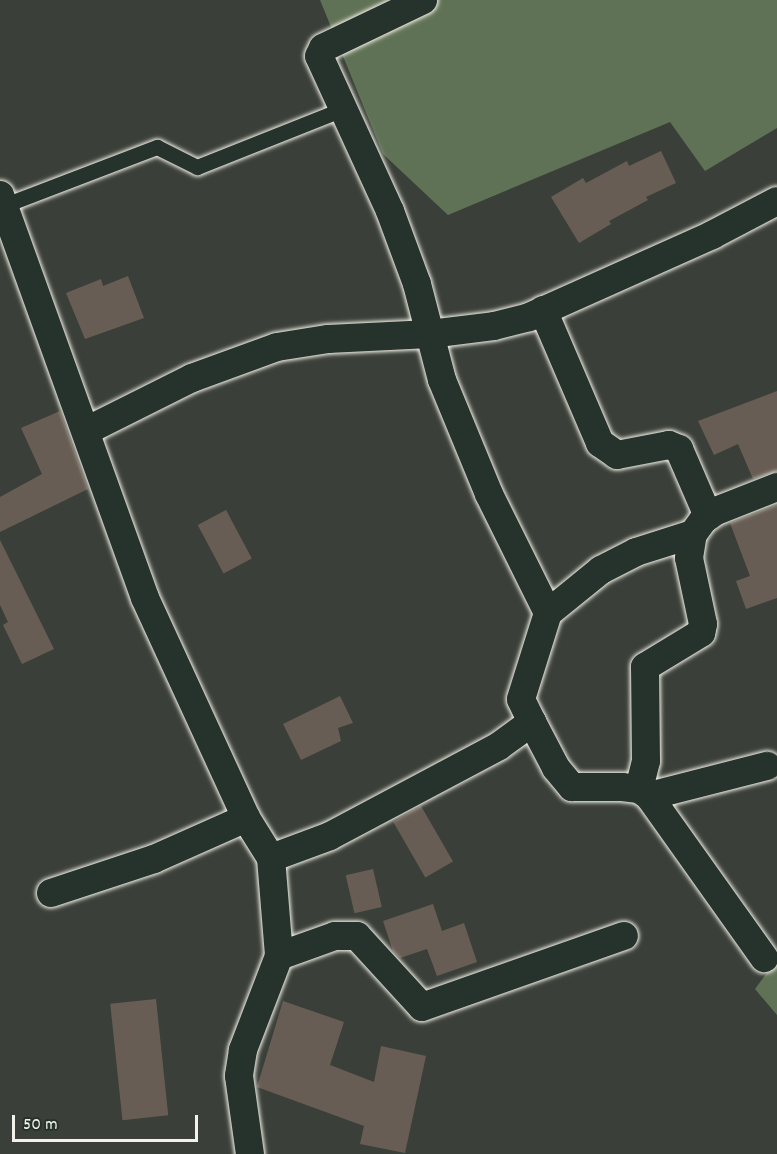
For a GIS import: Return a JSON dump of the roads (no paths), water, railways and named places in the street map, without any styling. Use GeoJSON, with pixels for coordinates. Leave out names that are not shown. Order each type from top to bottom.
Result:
{"type":"FeatureCollection","features":[{"type":"Feature","properties":{"kind":"street"},"geometry":{"type":"LineString","coordinates":[[423,0],[323,48],[319,56],[345,108],[390,211],[430,334],[442,380],[485,483],[548,613]]}},
{"type":"Feature","properties":{"kind":"street"},"geometry":{"type":"LineString","coordinates":[[2,200],[145,598],[246,818],[271,858],[279,956],[243,1050],[239,1076],[250,1154]]}},
{"type":"Feature","properties":{"kind":"street"},"geometry":{"type":"LineString","coordinates":[[86,431],[192,378],[278,347],[328,339],[430,334],[494,326],[543,310],[712,235],[777,201]]}},
{"type":"Feature","properties":{"kind":"street"},"geometry":{"type":"LineString","coordinates":[[543,310],[600,443],[617,455],[669,445],[679,449],[700,525],[689,558],[703,624],[701,633],[645,667],[644,792],[764,958]]}},
{"type":"Feature","properties":{"kind":"street"},"geometry":{"type":"LineString","coordinates":[[767,766],[644,792],[572,787],[556,768],[521,699],[548,613],[601,570],[777,487]]}},
{"type":"Feature","properties":{"kind":"street"},"geometry":{"type":"LineString","coordinates":[[271,858],[330,836],[499,746],[532,722]]}},
{"type":"Feature","properties":{"kind":"street"},"geometry":{"type":"LineString","coordinates":[[51,893],[154,859],[246,818]]}},
{"type":"Feature","properties":{"kind":"street"},"geometry":{"type":"LineString","coordinates":[[279,956],[335,936],[357,936],[422,1007],[624,936]]}},
{"type":"Feature","properties":{"kind":"lane"},"geometry":{"type":"LineString","coordinates":[[2,200],[157,147],[197,167],[345,108]]}}]}
